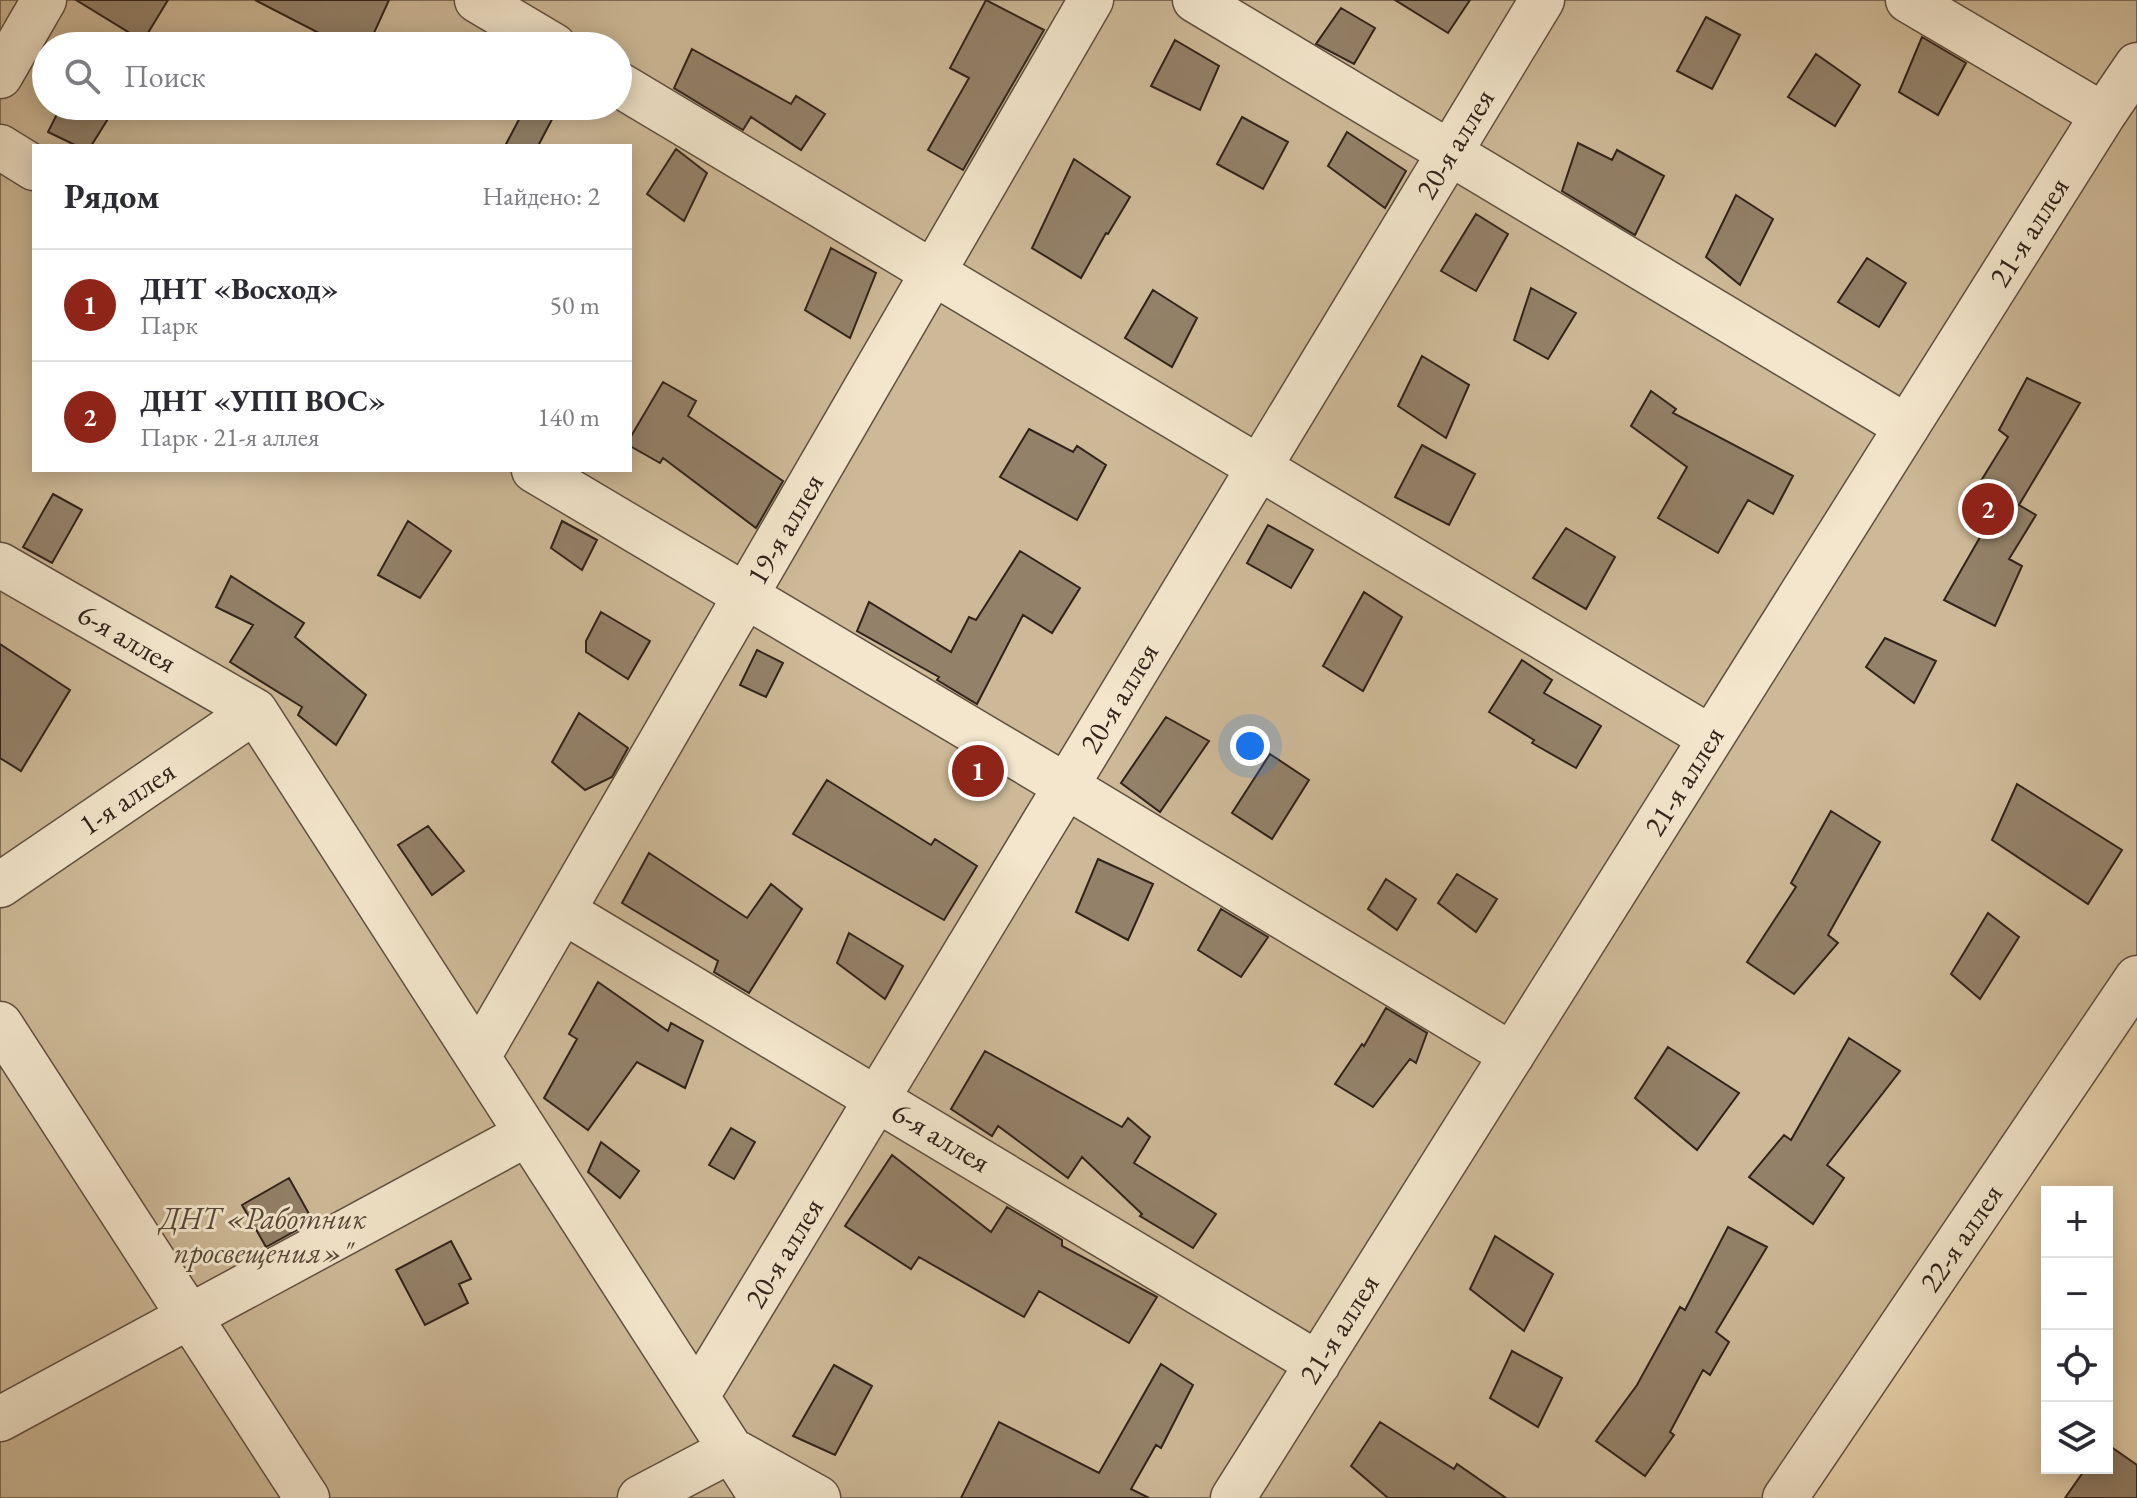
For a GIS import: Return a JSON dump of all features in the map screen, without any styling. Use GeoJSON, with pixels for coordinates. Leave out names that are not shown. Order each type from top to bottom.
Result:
{"type":"FeatureCollection","features":[{"type":"Feature","properties":{"kind":"street"},"geometry":{"type":"LineString","coordinates":[[0,76],[44,0]]}},
{"type":"Feature","properties":{"kind":"street"},"geometry":{"type":"LineString","coordinates":[[477,0],[531,32]]}},
{"type":"Feature","properties":{"kind":"street","name":"19-я аллея"},"geometry":{"type":"LineString","coordinates":[[478,1057],[1091,0]]}},
{"type":"Feature","properties":{"kind":"street"},"geometry":{"type":"LineString","coordinates":[[1195,0],[1907,427]]}},
{"type":"Feature","properties":{"kind":"street","name":"20-я аллея"},"geometry":{"type":"LineString","coordinates":[[697,1396],[1542,0]]}},
{"type":"Feature","properties":{"kind":"street"},"geometry":{"type":"LineString","coordinates":[[1908,0],[2103,115]]}},
{"type":"Feature","properties":{"kind":"street","name":"21-я аллея"},"geometry":{"type":"LineString","coordinates":[[1233,1498],[2137,65]]}},
{"type":"Feature","properties":{"kind":"street"},"geometry":{"type":"LineString","coordinates":[[632,92],[1711,738]]}},
{"type":"Feature","properties":{"kind":"street"},"geometry":{"type":"LineString","coordinates":[[0,147],[32,167]]}},
{"type":"Feature","properties":{"kind":"street"},"geometry":{"type":"LineString","coordinates":[[537,472],[1512,1055]]}},
{"type":"Feature","properties":{"kind":"street","name":"6-я аллея"},"geometry":{"type":"LineString","coordinates":[[0,565],[255,711]]}},
{"type":"Feature","properties":{"kind":"street"},"geometry":{"type":"LineString","coordinates":[[255,711],[762,1498]]}},
{"type":"Feature","properties":{"kind":"street","name":"1-я аллея"},"geometry":{"type":"LineString","coordinates":[[0,885],[255,711]]}},
{"type":"Feature","properties":{"kind":"street","name":"6-я аллея"},"geometry":{"type":"LineString","coordinates":[[563,911],[1318,1364]]}},
{"type":"Feature","properties":{"kind":"street","name":"22-я аллея"},"geometry":{"type":"LineString","coordinates":[[1785,1498],[2137,978]]}},
{"type":"Feature","properties":{"kind":"street"},"geometry":{"type":"LineString","coordinates":[[0,1024],[307,1498]]}},
{"type":"Feature","properties":{"kind":"street"},"geometry":{"type":"LineString","coordinates":[[0,1419],[527,1134]]}},
{"type":"Feature","properties":{"kind":"street"},"geometry":{"type":"LineString","coordinates":[[640,1498],[731,1450]]}},
{"type":"Feature","properties":{"kind":"street"},"geometry":{"type":"LineString","coordinates":[[731,1450],[818,1498]]}},
{"type":"Feature","properties":{"kind":"green space","name":"ДНТ «Работник просвещения»\""},"geometry":{"type":"Polygon","coordinates":[[[0,0],[2137,0],[2137,978],[1785,1498],[0,1498],[0,0]]]}},
{"type":"Feature","properties":{"kind":"building"},"geometry":{"type":"Polygon","coordinates":[[[76,0],[168,0],[148,32],[128,32],[76,0]]]}},
{"type":"Feature","properties":{"kind":"building"},"geometry":{"type":"Polygon","coordinates":[[[255,0],[389,0],[374,32],[317,32],[255,0]]]}},
{"type":"Feature","properties":{"kind":"building"},"geometry":{"type":"Polygon","coordinates":[[[986,0],[1044,30],[963,170],[928,150],[969,78],[950,68],[986,0]]]}},
{"type":"Feature","properties":{"kind":"building"},"geometry":{"type":"Polygon","coordinates":[[[1395,0],[1470,0],[1448,33],[1395,0]]]}},
{"type":"Feature","properties":{"kind":"building"},"geometry":{"type":"Polygon","coordinates":[[[1341,8],[1375,28],[1354,64],[1316,44],[1341,8]]]}},
{"type":"Feature","properties":{"kind":"building"},"geometry":{"type":"Polygon","coordinates":[[[1706,17],[1740,35],[1712,89],[1677,71],[1706,17]]]}},
{"type":"Feature","properties":{"kind":"building"},"geometry":{"type":"Polygon","coordinates":[[[1922,37],[1966,63],[1938,115],[1899,92],[1922,37]]]}},
{"type":"Feature","properties":{"kind":"building"},"geometry":{"type":"Polygon","coordinates":[[[1175,40],[1219,66],[1200,110],[1151,86],[1175,40]]]}},
{"type":"Feature","properties":{"kind":"building"},"geometry":{"type":"Polygon","coordinates":[[[692,49],[791,104],[796,96],[825,114],[801,150],[751,117],[743,130],[674,88],[692,49]]]}},
{"type":"Feature","properties":{"kind":"building"},"geometry":{"type":"Polygon","coordinates":[[[1816,54],[1860,85],[1835,126],[1788,97],[1816,54]]]}},
{"type":"Feature","properties":{"kind":"building"},"geometry":{"type":"Polygon","coordinates":[[[1242,117],[1288,142],[1263,189],[1217,164],[1242,117]]]}},
{"type":"Feature","properties":{"kind":"building"},"geometry":{"type":"Polygon","coordinates":[[[54,120],[107,120],[92,144],[73,144],[48,132],[54,120]]]}},
{"type":"Feature","properties":{"kind":"building"},"geometry":{"type":"Polygon","coordinates":[[[519,120],[552,120],[539,144],[506,144],[519,120]]]}},
{"type":"Feature","properties":{"kind":"building"},"geometry":{"type":"Polygon","coordinates":[[[1347,132],[1406,171],[1385,208],[1328,166],[1347,132]]]}},
{"type":"Feature","properties":{"kind":"building"},"geometry":{"type":"Polygon","coordinates":[[[1578,143],[1612,160],[1617,150],[1664,176],[1635,235],[1562,191],[1578,143]]]}},
{"type":"Feature","properties":{"kind":"building"},"geometry":{"type":"Polygon","coordinates":[[[676,149],[707,173],[684,221],[647,194],[676,149]]]}},
{"type":"Feature","properties":{"kind":"building"},"geometry":{"type":"Polygon","coordinates":[[[1074,159],[1130,197],[1081,278],[1032,248],[1074,159]]]}},
{"type":"Feature","properties":{"kind":"building"},"geometry":{"type":"Polygon","coordinates":[[[1736,195],[1773,219],[1740,285],[1706,257],[1736,195]]]}},
{"type":"Feature","properties":{"kind":"building"},"geometry":{"type":"Polygon","coordinates":[[[1476,214],[1508,234],[1476,291],[1441,271],[1476,214]]]}},
{"type":"Feature","properties":{"kind":"building"},"geometry":{"type":"Polygon","coordinates":[[[831,248],[876,273],[850,338],[805,310],[831,248]]]}},
{"type":"Feature","properties":{"kind":"building"},"geometry":{"type":"Polygon","coordinates":[[[1867,258],[1906,283],[1879,327],[1838,302],[1867,258]]]}},
{"type":"Feature","properties":{"kind":"building"},"geometry":{"type":"Polygon","coordinates":[[[1531,288],[1576,313],[1548,359],[1514,340],[1531,288]]]}},
{"type":"Feature","properties":{"kind":"building"},"geometry":{"type":"Polygon","coordinates":[[[1153,290],[1197,318],[1172,367],[1125,338],[1153,290]]]}},
{"type":"Feature","properties":{"kind":"building"},"geometry":{"type":"Polygon","coordinates":[[[1422,356],[1469,385],[1446,438],[1398,406],[1422,356]]]}},
{"type":"Feature","properties":{"kind":"building"},"geometry":{"type":"Polygon","coordinates":[[[2027,378],[2080,403],[2019,505],[2036,515],[2009,559],[2022,566],[1995,626],[1944,600],[1987,525],[1963,510],[2008,437],[1999,430],[2027,378]]]}},
{"type":"Feature","properties":{"kind":"building"},"geometry":{"type":"Polygon","coordinates":[[[663,382],[696,401],[688,416],[783,481],[756,528],[663,458],[660,463],[632,447],[632,435],[663,382]]]}},
{"type":"Feature","properties":{"kind":"building"},"geometry":{"type":"Polygon","coordinates":[[[1651,391],[1676,409],[1673,413],[1793,476],[1773,514],[1748,500],[1718,553],[1658,518],[1687,467],[1631,426],[1651,391]]]}},
{"type":"Feature","properties":{"kind":"building"},"geometry":{"type":"Polygon","coordinates":[[[1029,429],[1073,452],[1077,446],[1106,465],[1077,520],[1000,477],[1029,429]]]}},
{"type":"Feature","properties":{"kind":"building"},"geometry":{"type":"Polygon","coordinates":[[[1422,445],[1475,474],[1449,525],[1395,497],[1422,445]]]}},
{"type":"Feature","properties":{"kind":"building"},"geometry":{"type":"Polygon","coordinates":[[[53,494],[82,510],[52,563],[23,547],[53,494]]]}},
{"type":"Feature","properties":{"kind":"building"},"geometry":{"type":"Polygon","coordinates":[[[408,521],[451,551],[420,598],[378,575],[408,521]]]}},
{"type":"Feature","properties":{"kind":"building"},"geometry":{"type":"Polygon","coordinates":[[[562,521],[597,540],[582,570],[551,548],[562,521]]]}},
{"type":"Feature","properties":{"kind":"building"},"geometry":{"type":"Polygon","coordinates":[[[1268,525],[1313,550],[1291,588],[1247,563],[1268,525]]]}},
{"type":"Feature","properties":{"kind":"building"},"geometry":{"type":"Polygon","coordinates":[[[1566,528],[1615,557],[1586,609],[1533,578],[1566,528]]]}},
{"type":"Feature","properties":{"kind":"building"},"geometry":{"type":"Polygon","coordinates":[[[1020,551],[1080,588],[1052,633],[1023,615],[977,704],[937,680],[939,677],[857,631],[869,602],[951,652],[969,617],[976,620],[1020,551]]]}},
{"type":"Feature","properties":{"kind":"building"},"geometry":{"type":"Polygon","coordinates":[[[231,576],[304,623],[295,637],[366,695],[336,745],[298,715],[302,707],[230,662],[253,625],[216,607],[231,576]]]}},
{"type":"Feature","properties":{"kind":"building"},"geometry":{"type":"Polygon","coordinates":[[[1364,592],[1402,617],[1363,691],[1323,666],[1364,592]]]}},
{"type":"Feature","properties":{"kind":"building"},"geometry":{"type":"Polygon","coordinates":[[[601,612],[650,641],[628,679],[586,652],[586,641],[601,612]]]}},
{"type":"Feature","properties":{"kind":"building"},"geometry":{"type":"Polygon","coordinates":[[[1885,638],[1936,661],[1914,703],[1866,667],[1885,638]]]}},
{"type":"Feature","properties":{"kind":"building"},"geometry":{"type":"Polygon","coordinates":[[[0,644],[70,690],[21,771],[0,758],[0,644]]]}},
{"type":"Feature","properties":{"kind":"building"},"geometry":{"type":"Polygon","coordinates":[[[757,650],[783,663],[766,697],[740,685],[757,650]]]}},
{"type":"Feature","properties":{"kind":"building"},"geometry":{"type":"Polygon","coordinates":[[[1522,660],[1552,680],[1544,693],[1601,726],[1576,768],[1532,743],[1534,740],[1489,712],[1522,660]]]}},
{"type":"Feature","properties":{"kind":"building"},"geometry":{"type":"Polygon","coordinates":[[[579,713],[628,748],[612,777],[585,790],[552,762],[579,713]]]}},
{"type":"Feature","properties":{"kind":"building"},"geometry":{"type":"Polygon","coordinates":[[[1166,717],[1209,741],[1160,812],[1121,783],[1166,717]]]}},
{"type":"Feature","properties":{"kind":"building"},"geometry":{"type":"Polygon","coordinates":[[[1270,754],[1309,780],[1272,839],[1232,813],[1270,754]]]}},
{"type":"Feature","properties":{"kind":"building"},"geometry":{"type":"Polygon","coordinates":[[[827,780],[931,845],[935,839],[977,866],[944,920],[793,834],[827,780]]]}},
{"type":"Feature","properties":{"kind":"building"},"geometry":{"type":"Polygon","coordinates":[[[2017,784],[2122,850],[2088,904],[1992,840],[2017,784]]]}},
{"type":"Feature","properties":{"kind":"building"},"geometry":{"type":"Polygon","coordinates":[[[1831,811],[1880,842],[1828,935],[1838,943],[1794,994],[1747,962],[1796,887],[1791,883],[1831,811]]]}},
{"type":"Feature","properties":{"kind":"building"},"geometry":{"type":"Polygon","coordinates":[[[428,826],[464,871],[432,895],[398,845],[428,826]]]}},
{"type":"Feature","properties":{"kind":"building"},"geometry":{"type":"Polygon","coordinates":[[[649,853],[747,918],[771,884],[802,909],[749,993],[714,972],[718,961],[622,903],[649,853]]]}},
{"type":"Feature","properties":{"kind":"building"},"geometry":{"type":"Polygon","coordinates":[[[1098,859],[1153,884],[1128,940],[1076,912],[1098,859]]]}},
{"type":"Feature","properties":{"kind":"building"},"geometry":{"type":"Polygon","coordinates":[[[1457,874],[1497,899],[1476,932],[1438,903],[1457,874]]]}},
{"type":"Feature","properties":{"kind":"building"},"geometry":{"type":"Polygon","coordinates":[[[1386,879],[1416,899],[1397,930],[1368,909],[1386,879]]]}},
{"type":"Feature","properties":{"kind":"building"},"geometry":{"type":"Polygon","coordinates":[[[1221,909],[1268,937],[1241,977],[1198,950],[1221,909]]]}},
{"type":"Feature","properties":{"kind":"building"},"geometry":{"type":"Polygon","coordinates":[[[1988,913],[2019,937],[1980,999],[1951,974],[1988,913]]]}},
{"type":"Feature","properties":{"kind":"building"},"geometry":{"type":"Polygon","coordinates":[[[849,933],[903,966],[885,999],[837,963],[849,933]]]}},
{"type":"Feature","properties":{"kind":"building"},"geometry":{"type":"Polygon","coordinates":[[[598,982],[668,1031],[671,1023],[703,1041],[685,1088],[637,1062],[588,1130],[544,1098],[577,1039],[569,1034],[598,982]]]}},
{"type":"Feature","properties":{"kind":"building"},"geometry":{"type":"Polygon","coordinates":[[[1386,1008],[1427,1033],[1416,1063],[1410,1059],[1373,1107],[1335,1084],[1362,1044],[1364,1046],[1386,1008]]]}},
{"type":"Feature","properties":{"kind":"building"},"geometry":{"type":"Polygon","coordinates":[[[1849,1038],[1900,1071],[1827,1165],[1844,1178],[1813,1224],[1749,1177],[1784,1135],[1791,1140],[1849,1038]]]}},
{"type":"Feature","properties":{"kind":"building"},"geometry":{"type":"Polygon","coordinates":[[[1668,1047],[1739,1093],[1697,1150],[1635,1098],[1668,1047]]]}},
{"type":"Feature","properties":{"kind":"building"},"geometry":{"type":"Polygon","coordinates":[[[985,1051],[1122,1127],[1128,1118],[1150,1137],[1134,1163],[1216,1214],[1193,1248],[1140,1216],[1142,1214],[1082,1157],[1068,1178],[998,1126],[992,1136],[951,1109],[985,1051]]]}},
{"type":"Feature","properties":{"kind":"building"},"geometry":{"type":"Polygon","coordinates":[[[731,1128],[755,1142],[734,1179],[709,1165],[731,1128]]]}},
{"type":"Feature","properties":{"kind":"building"},"geometry":{"type":"Polygon","coordinates":[[[601,1142],[639,1171],[620,1198],[588,1172],[601,1142]]]}},
{"type":"Feature","properties":{"kind":"building"},"geometry":{"type":"Polygon","coordinates":[[[892,1155],[991,1232],[1007,1207],[1062,1240],[1062,1246],[1157,1297],[1129,1343],[1039,1291],[1024,1317],[919,1257],[911,1269],[845,1226],[892,1155]]]}},
{"type":"Feature","properties":{"kind":"building"},"geometry":{"type":"Polygon","coordinates":[[[289,1178],[313,1221],[266,1247],[242,1205],[289,1178]]]}},
{"type":"Feature","properties":{"kind":"building"},"geometry":{"type":"Polygon","coordinates":[[[1728,1227],[1767,1247],[1716,1332],[1729,1342],[1710,1375],[1703,1370],[1670,1432],[1674,1435],[1645,1476],[1596,1441],[1637,1385],[1680,1307],[1685,1310],[1728,1227]]]}},
{"type":"Feature","properties":{"kind":"building"},"geometry":{"type":"Polygon","coordinates":[[[1495,1236],[1553,1274],[1524,1331],[1470,1289],[1495,1236]]]}},
{"type":"Feature","properties":{"kind":"building"},"geometry":{"type":"Polygon","coordinates":[[[451,1241],[471,1279],[459,1284],[468,1303],[425,1325],[396,1270],[451,1241]]]}},
{"type":"Feature","properties":{"kind":"building"},"geometry":{"type":"Polygon","coordinates":[[[1512,1351],[1562,1378],[1538,1427],[1490,1398],[1512,1351]]]}},
{"type":"Feature","properties":{"kind":"building"},"geometry":{"type":"Polygon","coordinates":[[[1161,1364],[1193,1385],[1161,1448],[1156,1445],[1131,1489],[1149,1498],[961,1498],[999,1422],[1099,1473],[1161,1364]]]}},
{"type":"Feature","properties":{"kind":"building"},"geometry":{"type":"Polygon","coordinates":[[[834,1365],[872,1386],[835,1455],[793,1436],[834,1365]]]}},
{"type":"Feature","properties":{"kind":"building"},"geometry":{"type":"Polygon","coordinates":[[[1380,1422],[1454,1469],[1457,1464],[1506,1498],[1388,1498],[1351,1466],[1380,1422]]]}},
{"type":"Feature","properties":{"kind":"building"},"geometry":{"type":"Polygon","coordinates":[[[2113,1448],[2137,1465],[2137,1498],[2065,1498],[2082,1474],[2113,1474],[2113,1448]]]}},
{"type":"Feature","properties":{"kind":"place","name":"ДНТ «УПП ВОС»"},"geometry":{"type":"Point","coordinates":[1988,509]}},
{"type":"Feature","properties":{"kind":"place","name":"ДНТ «Восход»"},"geometry":{"type":"Point","coordinates":[978,771]}}]}
